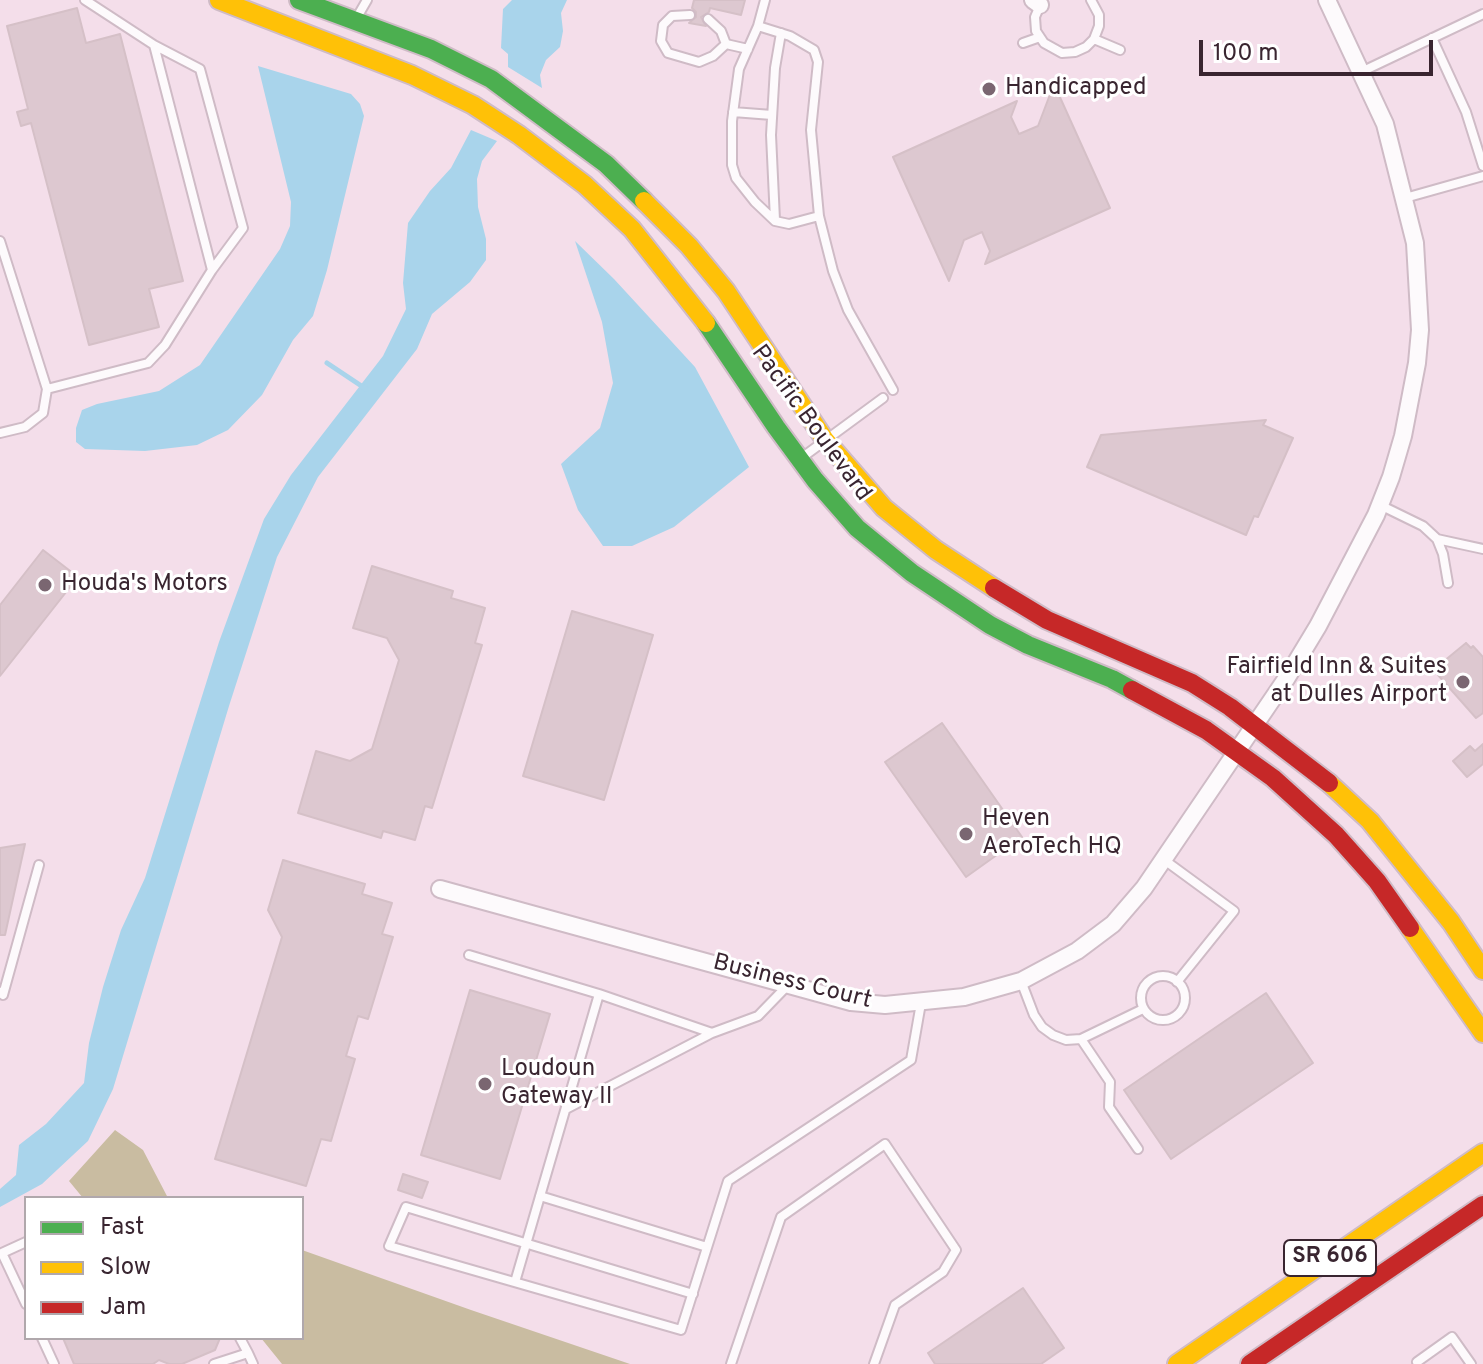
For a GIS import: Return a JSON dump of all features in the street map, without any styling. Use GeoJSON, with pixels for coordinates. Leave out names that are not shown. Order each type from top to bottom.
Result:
{"type":"FeatureCollection","features":[{"type":"Feature","properties":{"kind":"main road","name":"Pacific Boulevard"},"geometry":{"type":"LineString","coordinates":[[219,0],[412,75],[473,105],[585,185],[632,229],[697,309],[799,459],[857,528],[951,600],[1028,645],[1112,679],[1206,730],[1302,802],[1377,881],[1483,1033]]}},
{"type":"Feature","properties":{"kind":"main road","name":"Pacific Boulevard"},"geometry":{"type":"LineString","coordinates":[[299,0],[431,49],[491,79],[606,164],[689,246],[726,291],[825,440],[884,508],[974,577],[1047,620],[1192,683],[1255,725],[1334,787],[1370,821],[1423,886],[1483,970]]}},
{"type":"Feature","properties":{"kind":"main road","name":"SR 606"},"geometry":{"type":"LineString","coordinates":[[1177,1364],[1483,1153]]}},
{"type":"Feature","properties":{"kind":"main road","name":"SR 606"},"geometry":{"type":"LineString","coordinates":[[1250,1364],[1483,1205]]}},
{"type":"Feature","properties":{"kind":"street","name":"Business Court"},"geometry":{"type":"LineString","coordinates":[[440,889],[851,1002],[885,1005],[964,997],[1021,981],[1077,951],[1113,924],[1144,888],[1239,752],[1318,626],[1380,505],[1403,436],[1420,330],[1415,243],[1385,124],[1327,0]]}},
{"type":"Feature","properties":{"kind":"lane"},"geometry":{"type":"LineString","coordinates":[[47,389],[148,363],[165,345],[212,270],[243,228],[200,69],[154,45],[85,0]]}},
{"type":"Feature","properties":{"kind":"lane"},"geometry":{"type":"LineString","coordinates":[[356,20],[367,0]]}},
{"type":"Feature","properties":{"kind":"lane"},"geometry":{"type":"LineString","coordinates":[[765,0],[758,26],[739,69],[733,112],[732,165],[736,178],[775,221],[789,224],[819,216]]}},
{"type":"Feature","properties":{"kind":"lane"},"geometry":{"type":"LineString","coordinates":[[1039,2],[1035,17],[1036,31],[1052,50],[1062,53],[1075,52],[1094,39],[1099,15],[1091,0]]}},
{"type":"Feature","properties":{"kind":"lane"},"geometry":{"type":"LineString","coordinates":[[1360,73],[1483,14]]}},
{"type":"Feature","properties":{"kind":"lane"},"geometry":{"type":"LineString","coordinates":[[690,15],[672,16],[663,25],[661,41],[668,53],[699,62],[713,56],[726,44]]}},
{"type":"Feature","properties":{"kind":"lane"},"geometry":{"type":"LineString","coordinates":[[708,19],[721,31],[726,44]]}},
{"type":"Feature","properties":{"kind":"lane"},"geometry":{"type":"LineString","coordinates":[[758,26],[781,33],[814,50],[818,62],[811,130],[819,216],[833,271],[848,310],[893,390]]}},
{"type":"Feature","properties":{"kind":"lane"},"geometry":{"type":"LineString","coordinates":[[775,221],[772,115],[781,33]]}},
{"type":"Feature","properties":{"kind":"lane"},"geometry":{"type":"LineString","coordinates":[[1023,43],[1040,37]]}},
{"type":"Feature","properties":{"kind":"lane"},"geometry":{"type":"LineString","coordinates":[[1432,38],[1466,112],[1483,166]]}},
{"type":"Feature","properties":{"kind":"lane"},"geometry":{"type":"LineString","coordinates":[[1094,39],[1120,50]]}},
{"type":"Feature","properties":{"kind":"lane"},"geometry":{"type":"LineString","coordinates":[[726,44],[748,49]]}},
{"type":"Feature","properties":{"kind":"lane"},"geometry":{"type":"LineString","coordinates":[[154,45],[212,270]]}},
{"type":"Feature","properties":{"kind":"lane"},"geometry":{"type":"LineString","coordinates":[[733,112],[772,115]]}},
{"type":"Feature","properties":{"kind":"lane"},"geometry":{"type":"LineString","coordinates":[[1405,198],[1483,176]]}},
{"type":"Feature","properties":{"kind":"lane"},"geometry":{"type":"LineString","coordinates":[[0,241],[47,389],[43,413],[25,427],[0,433]]}},
{"type":"Feature","properties":{"kind":"lane"},"geometry":{"type":"LineString","coordinates":[[799,459],[883,398]]}},
{"type":"Feature","properties":{"kind":"lane"},"geometry":{"type":"LineString","coordinates":[[1380,505],[1423,526],[1437,539],[1448,583]]}},
{"type":"Feature","properties":{"kind":"lane"},"geometry":{"type":"LineString","coordinates":[[1437,539],[1483,549]]}},
{"type":"Feature","properties":{"kind":"lane"},"geometry":{"type":"LineString","coordinates":[[1163,859],[1234,911],[1177,982]]}},
{"type":"Feature","properties":{"kind":"lane"},"geometry":{"type":"LineString","coordinates":[[0,992],[3,995],[39,865]]}},
{"type":"Feature","properties":{"kind":"lane"},"geometry":{"type":"LineString","coordinates":[[469,955],[599,994],[712,1033]]}},
{"type":"Feature","properties":{"kind":"lane"},"geometry":{"type":"LineString","coordinates":[[1164,976],[1177,982],[1184,992],[1185,1001],[1175,1016],[1155,1019],[1143,1009],[1142,991],[1151,979],[1164,976]]}},
{"type":"Feature","properties":{"kind":"lane"},"geometry":{"type":"LineString","coordinates":[[1021,981],[1042,1027],[1066,1040],[1081,1039],[1143,1009]]}},
{"type":"Feature","properties":{"kind":"lane"},"geometry":{"type":"LineString","coordinates":[[566,1109],[712,1033],[758,1016],[789,985]]}},
{"type":"Feature","properties":{"kind":"lane"},"geometry":{"type":"LineString","coordinates":[[515,1282],[599,994]]}},
{"type":"Feature","properties":{"kind":"lane"},"geometry":{"type":"LineString","coordinates":[[693,1294],[406,1207],[389,1246],[681,1330],[693,1294],[728,1181],[911,1060],[921,1003]]}},
{"type":"Feature","properties":{"kind":"lane"},"geometry":{"type":"LineString","coordinates":[[1081,1039],[1110,1082],[1109,1107],[1138,1149]]}},
{"type":"Feature","properties":{"kind":"lane"},"geometry":{"type":"LineString","coordinates":[[731,1364],[781,1217],[885,1144],[956,1250],[943,1272],[895,1305],[874,1364]]}},
{"type":"Feature","properties":{"kind":"lane"},"geometry":{"type":"LineString","coordinates":[[540,1196],[707,1247]]}},
{"type":"Feature","properties":{"kind":"lane"},"geometry":{"type":"LineString","coordinates":[[24,1243],[1,1254],[24,1300]]}},
{"type":"Feature","properties":{"kind":"lane"},"geometry":{"type":"LineString","coordinates":[[1416,1363],[1452,1337],[1471,1364]]}},
{"type":"Feature","properties":{"kind":"lane"},"geometry":{"type":"LineString","coordinates":[[43,1340],[54,1364]]}},
{"type":"Feature","properties":{"kind":"lane"},"geometry":{"type":"LineString","coordinates":[[241,1340],[253,1364]]}},
{"type":"Feature","properties":{"kind":"lane"},"geometry":{"type":"LineString","coordinates":[[214,1364],[248,1353]]}},
{"type":"Feature","properties":{"kind":"shaded area"},"geometry":{"type":"Polygon","coordinates":[[[115,1130],[143,1150],[167,1196],[81,1196],[69,1181],[115,1130]]]}},
{"type":"Feature","properties":{"kind":"shaded area"},"geometry":{"type":"Polygon","coordinates":[[[304,1251],[630,1364],[282,1364],[263,1340],[304,1340],[304,1251]]]}},
{"type":"Feature","properties":{"kind":"water"},"geometry":{"type":"Polygon","coordinates":[[[512,0],[567,0],[561,13],[563,31],[560,47],[546,60],[540,75],[542,88],[508,67],[508,54],[501,48],[503,9],[512,0]]]}},
{"type":"Feature","properties":{"kind":"water"},"geometry":{"type":"Polygon","coordinates":[[[258,66],[351,94],[360,104],[364,116],[313,316],[293,340],[262,395],[228,430],[197,445],[145,451],[85,449],[76,442],[76,428],[82,410],[159,391],[200,365],[280,249],[290,226],[291,202],[258,66]]]}},
{"type":"Feature","properties":{"kind":"water"},"geometry":{"type":"Polygon","coordinates":[[[471,130],[497,141],[482,161],[477,179],[486,260],[470,282],[432,314],[417,349],[318,477],[277,557],[113,1089],[88,1141],[42,1184],[0,1207],[0,1189],[16,1175],[19,1145],[46,1124],[84,1083],[89,1043],[121,930],[145,878],[219,642],[264,519],[291,475],[383,356],[406,309],[403,283],[408,223],[451,168],[471,130]]]}},
{"type":"Feature","properties":{"kind":"water"},"geometry":{"type":"Polygon","coordinates":[[[575,241],[695,367],[749,467],[674,527],[632,546],[603,546],[578,510],[561,464],[600,428],[613,383],[602,322],[575,241]]]}},
{"type":"Feature","properties":{"kind":"building"},"geometry":{"type":"Polygon","coordinates":[[[694,0],[745,0],[741,15],[710,8],[701,17],[706,26],[689,23],[696,17],[692,8],[694,0]]]}},
{"type":"Feature","properties":{"kind":"building"},"geometry":{"type":"Polygon","coordinates":[[[77,8],[86,43],[120,34],[183,281],[149,289],[159,327],[89,345],[31,123],[21,126],[17,112],[28,109],[7,26],[77,8]]]}},
{"type":"Feature","properties":{"kind":"building"},"geometry":{"type":"Polygon","coordinates":[[[1054,84],[1110,208],[985,264],[990,251],[982,232],[964,240],[949,281],[893,157],[1017,101],[1011,117],[1019,134],[1038,126],[1054,84]]]}},
{"type":"Feature","properties":{"kind":"building"},"geometry":{"type":"Polygon","coordinates":[[[1266,420],[1263,425],[1293,438],[1258,517],[1254,516],[1246,535],[1087,467],[1101,435],[1266,420]]]}},
{"type":"Feature","properties":{"kind":"building"},"geometry":{"type":"Polygon","coordinates":[[[43,550],[78,577],[0,676],[0,605],[43,550]]]}},
{"type":"Feature","properties":{"kind":"building"},"geometry":{"type":"Polygon","coordinates":[[[372,566],[453,591],[451,598],[485,608],[475,643],[482,645],[432,808],[425,806],[415,840],[383,831],[381,838],[298,813],[316,751],[350,761],[372,749],[399,660],[387,638],[353,628],[372,566]]]}},
{"type":"Feature","properties":{"kind":"building"},"geometry":{"type":"Polygon","coordinates":[[[572,611],[653,635],[604,800],[523,776],[572,611]]]}},
{"type":"Feature","properties":{"kind":"building","name":"Fairfield Inn & Suites at Dulles Airport"},"geometry":{"type":"Polygon","coordinates":[[[1466,643],[1483,657],[1483,713],[1476,718],[1438,675],[1442,671],[1438,666],[1466,643]]]}},
{"type":"Feature","properties":{"kind":"building"},"geometry":{"type":"Polygon","coordinates":[[[942,723],[1022,837],[966,877],[885,762],[942,723]]]}},
{"type":"Feature","properties":{"kind":"building"},"geometry":{"type":"Polygon","coordinates":[[[1483,744],[1483,764],[1467,777],[1453,761],[1470,746],[1475,751],[1483,744]]]}},
{"type":"Feature","properties":{"kind":"building"},"geometry":{"type":"Polygon","coordinates":[[[25,844],[5,935],[0,935],[0,848],[25,844]]]}},
{"type":"Feature","properties":{"kind":"building"},"geometry":{"type":"Polygon","coordinates":[[[283,860],[365,884],[362,894],[392,903],[382,934],[393,937],[368,1019],[358,1016],[346,1056],[355,1059],[331,1141],[321,1139],[306,1186],[215,1159],[282,937],[268,910],[283,860]]]}},
{"type":"Feature","properties":{"kind":"building","name":"Loudoun Gateway II"},"geometry":{"type":"Polygon","coordinates":[[[470,990],[550,1014],[500,1179],[421,1155],[470,990]]]}},
{"type":"Feature","properties":{"kind":"building"},"geometry":{"type":"Polygon","coordinates":[[[1266,993],[1313,1063],[1171,1159],[1124,1090],[1266,993]]]}},
{"type":"Feature","properties":{"kind":"building"},"geometry":{"type":"Polygon","coordinates":[[[403,1174],[428,1182],[422,1198],[398,1190],[403,1174]]]}},
{"type":"Feature","properties":{"kind":"building"},"geometry":{"type":"Polygon","coordinates":[[[1023,1288],[1064,1348],[1041,1364],[935,1364],[928,1353],[1023,1288]]]}},
{"type":"Feature","properties":{"kind":"building"},"geometry":{"type":"Polygon","coordinates":[[[64,1340],[219,1340],[215,1350],[182,1364],[159,1360],[153,1364],[74,1364],[64,1340]]]}},
{"type":"Feature","properties":{"kind":"waterway"},"geometry":{"type":"LineString","coordinates":[[327,363],[366,389]]}},
{"type":"Feature","properties":{"kind":"traffic: fast"},"geometry":{"type":"LineString","coordinates":[[299,0],[431,49],[491,79],[606,164],[644,201]]}},
{"type":"Feature","properties":{"kind":"traffic: fast"},"geometry":{"type":"LineString","coordinates":[[706,323],[815,480],[857,528],[912,573],[990,625],[1132,690]]}},
{"type":"Feature","properties":{"kind":"traffic: slow"},"geometry":{"type":"LineString","coordinates":[[219,0],[412,75],[473,105],[519,135],[585,185],[632,229],[706,323]]}},
{"type":"Feature","properties":{"kind":"traffic: slow"},"geometry":{"type":"LineString","coordinates":[[644,201],[689,246],[726,291],[825,440],[884,508],[936,550],[994,588]]}},
{"type":"Feature","properties":{"kind":"traffic: slow"},"geometry":{"type":"LineString","coordinates":[[1329,783],[1370,821],[1451,922],[1483,970]]}},
{"type":"Feature","properties":{"kind":"traffic: slow"},"geometry":{"type":"LineString","coordinates":[[1410,928],[1483,1033]]}},
{"type":"Feature","properties":{"kind":"traffic: slow"},"geometry":{"type":"LineString","coordinates":[[1177,1364],[1483,1153]]}},
{"type":"Feature","properties":{"kind":"traffic: jam"},"geometry":{"type":"LineString","coordinates":[[994,588],[1047,620],[1192,683],[1230,707],[1329,783]]}},
{"type":"Feature","properties":{"kind":"traffic: jam"},"geometry":{"type":"LineString","coordinates":[[1132,690],[1206,730],[1273,778],[1336,835],[1377,881],[1410,928]]}},
{"type":"Feature","properties":{"kind":"traffic: jam"},"geometry":{"type":"LineString","coordinates":[[1250,1364],[1483,1205]]}},
{"type":"Feature","properties":{"kind":"place","name":"Handicapped"},"geometry":{"type":"Point","coordinates":[989,89]}},
{"type":"Feature","properties":{"kind":"place","name":"Houda's Motors"},"geometry":{"type":"Point","coordinates":[45,585]}},
{"type":"Feature","properties":{"kind":"place","name":"Fairfield Inn & Suites at Dulles Airport"},"geometry":{"type":"Point","coordinates":[1463,682]}},
{"type":"Feature","properties":{"kind":"place","name":"Heven AeroTech HQ"},"geometry":{"type":"Point","coordinates":[966,834]}},
{"type":"Feature","properties":{"kind":"place","name":"Loudoun Gateway II"},"geometry":{"type":"Point","coordinates":[485,1084]}}]}
